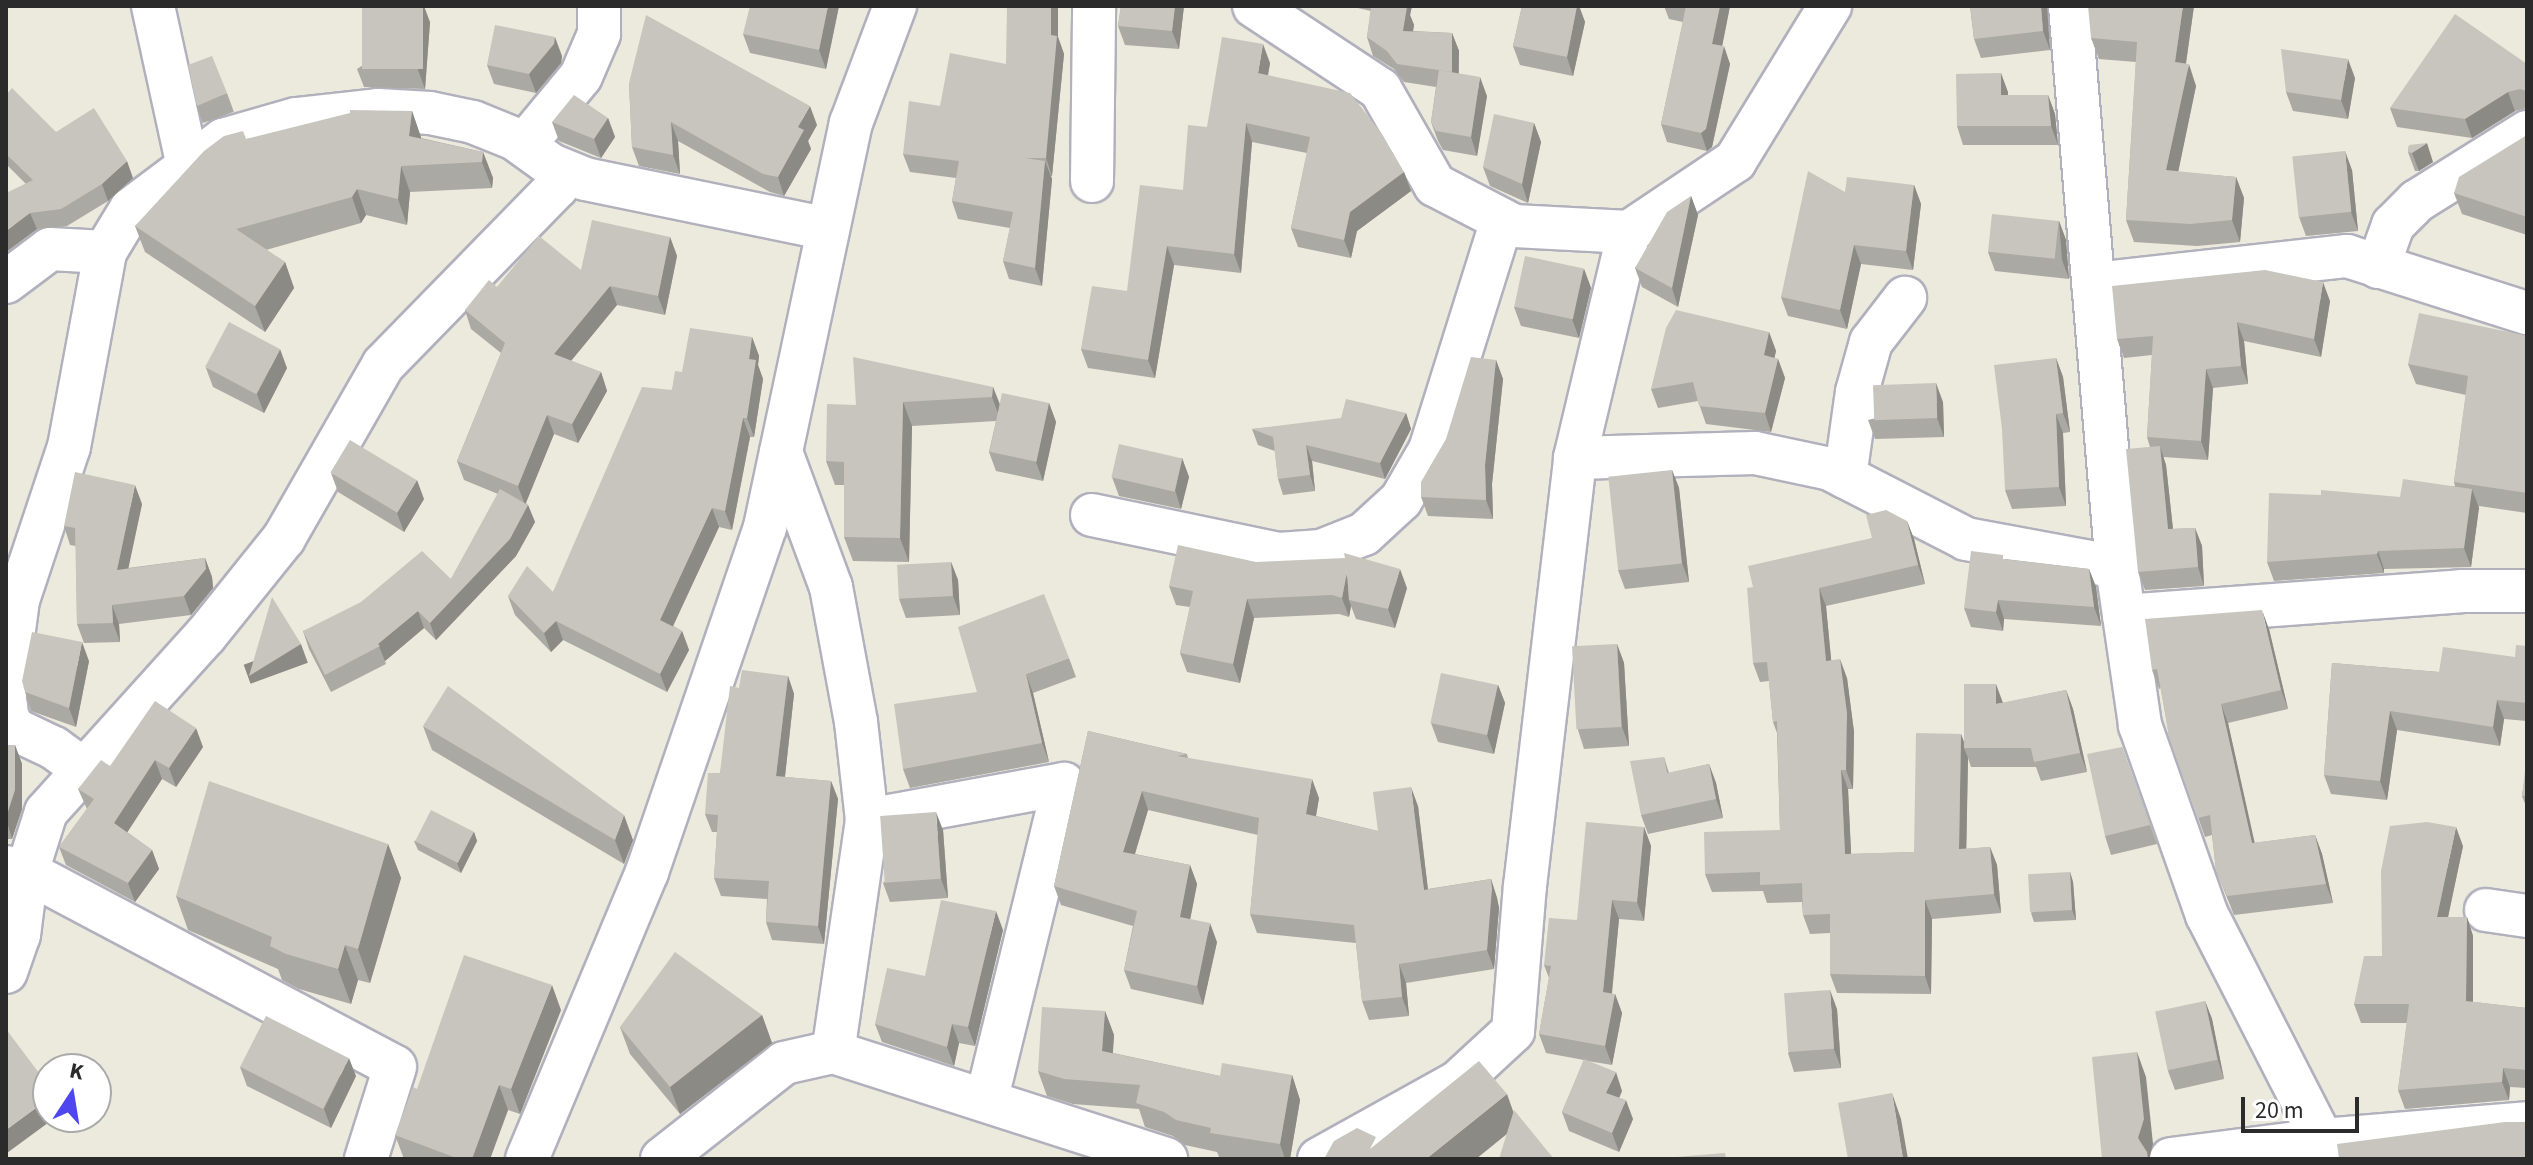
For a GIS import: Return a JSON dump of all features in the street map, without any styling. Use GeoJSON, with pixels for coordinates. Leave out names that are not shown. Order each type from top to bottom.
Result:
{"type":"FeatureCollection","features":[{"type":"Feature","properties":{"kind":"street"},"geometry":{"type":"LineString","coordinates":[[153,6],[188,166]]}},
{"type":"Feature","properties":{"kind":"street"},"geometry":{"type":"LineString","coordinates":[[524,145],[581,76],[599,34],[599,6]]}},
{"type":"Feature","properties":{"kind":"street"},"geometry":{"type":"LineString","coordinates":[[527,1159],[647,872],[765,527],[851,123],[895,6]]}},
{"type":"Feature","properties":{"kind":"street"},"geometry":{"type":"LineString","coordinates":[[1092,181],[1094,6]]}},
{"type":"Feature","properties":{"kind":"street"},"geometry":{"type":"LineString","coordinates":[[1254,6],[1380,89],[1435,185],[1514,226],[1629,232],[1735,161],[1830,6]]}},
{"type":"Feature","properties":{"kind":"street"},"geometry":{"type":"LineString","coordinates":[[2070,6],[2117,567],[2140,725],[2207,915],[2323,1150]]}},
{"type":"Feature","properties":{"kind":"street"},"geometry":{"type":"LineString","coordinates":[[6,691],[18,600],[69,447],[105,252],[131,209],[223,140],[296,119],[378,110],[430,113],[473,122],[524,145],[566,173],[828,229]]}},
{"type":"Feature","properties":{"kind":"street"},"geometry":{"type":"LineString","coordinates":[[2378,267],[2393,225],[2417,201],[2527,132]]}},
{"type":"Feature","properties":{"kind":"street"},"geometry":{"type":"LineString","coordinates":[[6,972],[19,935],[16,870],[46,812],[82,768],[206,635],[284,538],[383,365],[557,187],[566,173]]}},
{"type":"Feature","properties":{"kind":"street"},"geometry":{"type":"LineString","coordinates":[[1092,515],[1279,554],[1321,551],[1364,534],[1401,500],[1430,450],[1502,220]]}},
{"type":"Feature","properties":{"kind":"street"},"geometry":{"type":"LineString","coordinates":[[1319,1159],[1458,1082],[1513,1031],[1525,886],[1575,458],[1629,232]]}},
{"type":"Feature","properties":{"kind":"street"},"geometry":{"type":"LineString","coordinates":[[6,282],[50,249],[105,252]]}},
{"type":"Feature","properties":{"kind":"street"},"geometry":{"type":"LineString","coordinates":[[2093,284],[2347,256],[2527,313]]}},
{"type":"Feature","properties":{"kind":"street"},"geometry":{"type":"LineString","coordinates":[[1845,477],[1857,392],[1871,342],[1905,298]]}},
{"type":"Feature","properties":{"kind":"street"},"geometry":{"type":"LineString","coordinates":[[781,452],[831,587],[856,722],[867,820],[833,1052]]}},
{"type":"Feature","properties":{"kind":"street"},"geometry":{"type":"LineString","coordinates":[[1575,458],[1755,453],[1830,469],[1966,539],[2117,567]]}},
{"type":"Feature","properties":{"kind":"street"},"geometry":{"type":"LineString","coordinates":[[2124,616],[2461,591],[2527,591]]}},
{"type":"Feature","properties":{"kind":"street"},"geometry":{"type":"LineString","coordinates":[[6,705],[7,716],[14,729],[54,748],[82,768]]}},
{"type":"Feature","properties":{"kind":"street"},"geometry":{"type":"LineString","coordinates":[[867,820],[1064,784],[986,1101]]}},
{"type":"Feature","properties":{"kind":"street"},"geometry":{"type":"LineString","coordinates":[[16,870],[395,1067],[366,1159]]}},
{"type":"Feature","properties":{"kind":"street"},"geometry":{"type":"LineString","coordinates":[[2486,910],[2527,916]]}},
{"type":"Feature","properties":{"kind":"street"},"geometry":{"type":"LineString","coordinates":[[662,1159],[784,1063],[833,1052],[1166,1159]]}},
{"type":"Feature","properties":{"kind":"street"},"geometry":{"type":"LineString","coordinates":[[2171,1159],[2323,1150],[2527,1123]]}},
{"type":"Feature","properties":{"kind":"building"},"geometry":{"type":"Polygon","coordinates":[[[362,6],[423,6],[423,69],[362,69],[362,6]]]}},
{"type":"Feature","properties":{"kind":"building"},"geometry":{"type":"Polygon","coordinates":[[[750,6],[828,6],[819,50],[743,34],[750,6]]]}},
{"type":"Feature","properties":{"kind":"building"},"geometry":{"type":"Polygon","coordinates":[[[1007,6],[1051,6],[1051,35],[1057,36],[1046,158],[1025,158],[1045,161],[1035,268],[1003,261],[1013,212],[952,201],[959,161],[903,154],[909,101],[940,106],[950,53],[1006,64],[1007,6]]]}},
{"type":"Feature","properties":{"kind":"building"},"geometry":{"type":"Polygon","coordinates":[[[1121,6],[1175,6],[1172,31],[1118,26],[1121,6]]]}},
{"type":"Feature","properties":{"kind":"building"},"geometry":{"type":"Polygon","coordinates":[[[1371,6],[1407,7],[1403,31],[1452,33],[1452,72],[1397,64],[1387,51],[1367,37],[1371,6]]]}},
{"type":"Feature","properties":{"kind":"building"},"geometry":{"type":"Polygon","coordinates":[[[1522,6],[1577,6],[1567,57],[1513,46],[1522,6]]]}},
{"type":"Feature","properties":{"kind":"building"},"geometry":{"type":"Polygon","coordinates":[[[1686,6],[1720,6],[1712,44],[1724,46],[1706,129],[1701,133],[1661,124],[1686,6]]]}},
{"type":"Feature","properties":{"kind":"building"},"geometry":{"type":"Polygon","coordinates":[[[1970,6],[2041,6],[2043,31],[1974,39],[1970,6]]]}},
{"type":"Feature","properties":{"kind":"building"},"geometry":{"type":"Polygon","coordinates":[[[2088,6],[2183,6],[2175,62],[2189,64],[2166,170],[2236,177],[2232,220],[2190,224],[2126,220],[2137,42],[2091,38],[2088,6]]]}},
{"type":"Feature","properties":{"kind":"building"},"geometry":{"type":"Polygon","coordinates":[[[2455,14],[2527,64],[2527,91],[2508,92],[2465,119],[2390,108],[2455,14]]]}},
{"type":"Feature","properties":{"kind":"building"},"geometry":{"type":"Polygon","coordinates":[[[646,15],[810,106],[798,127],[804,130],[778,177],[763,174],[671,122],[673,155],[632,147],[629,83],[646,15]]]}},
{"type":"Feature","properties":{"kind":"building"},"geometry":{"type":"Polygon","coordinates":[[[495,25],[555,37],[554,44],[529,74],[487,65],[495,25]]]}},
{"type":"Feature","properties":{"kind":"building"},"geometry":{"type":"Polygon","coordinates":[[[1222,37],[1263,44],[1258,73],[1350,93],[1382,134],[1404,172],[1350,212],[1344,240],[1291,228],[1310,137],[1246,123],[1234,254],[1167,246],[1148,360],[1081,349],[1092,286],[1127,291],[1140,185],[1183,190],[1188,125],[1207,127],[1222,37]]]}},
{"type":"Feature","properties":{"kind":"building"},"geometry":{"type":"Polygon","coordinates":[[[2281,49],[2348,59],[2341,100],[2286,92],[2281,49]]]}},
{"type":"Feature","properties":{"kind":"building"},"geometry":{"type":"Polygon","coordinates":[[[212,56],[227,93],[197,106],[188,65],[212,56]]]}},
{"type":"Feature","properties":{"kind":"building"},"geometry":{"type":"Polygon","coordinates":[[[1439,70],[1480,77],[1471,137],[1436,131],[1431,122],[1439,70]]]}},
{"type":"Feature","properties":{"kind":"building"},"geometry":{"type":"Polygon","coordinates":[[[2001,73],[2001,95],[2048,95],[2051,126],[1957,126],[1956,74],[2001,73]]]}},
{"type":"Feature","properties":{"kind":"building"},"geometry":{"type":"Polygon","coordinates":[[[12,88],[56,132],[94,108],[127,161],[102,184],[61,209],[30,213],[6,231],[6,193],[33,180],[6,154],[6,95],[12,88]]]}},
{"type":"Feature","properties":{"kind":"building"},"geometry":{"type":"Polygon","coordinates":[[[574,95],[608,118],[594,139],[552,122],[574,95]]]}},
{"type":"Feature","properties":{"kind":"building"},"geometry":{"type":"Polygon","coordinates":[[[350,110],[412,111],[409,136],[483,152],[482,162],[401,166],[398,199],[357,189],[352,197],[236,229],[285,262],[255,306],[135,226],[204,151],[224,136],[243,131],[246,139],[350,113],[350,110]]]}},
{"type":"Feature","properties":{"kind":"building"},"geometry":{"type":"Polygon","coordinates":[[[1494,114],[1534,123],[1522,184],[1483,167],[1494,114]]]}},
{"type":"Feature","properties":{"kind":"building"},"geometry":{"type":"Polygon","coordinates":[[[2527,135],[2527,217],[2454,193],[2459,177],[2527,135]]]}},
{"type":"Feature","properties":{"kind":"building"},"geometry":{"type":"Polygon","coordinates":[[[2427,143],[2412,153],[2408,152],[2409,145],[2427,143]]]}},
{"type":"Feature","properties":{"kind":"building"},"geometry":{"type":"Polygon","coordinates":[[[2345,151],[2351,212],[2299,217],[2292,157],[2345,151]]]}},
{"type":"Feature","properties":{"kind":"building"},"geometry":{"type":"Polygon","coordinates":[[[1808,171],[1845,192],[1847,177],[1914,185],[1906,251],[1854,245],[1840,310],[1781,297],[1808,171]]]}},
{"type":"Feature","properties":{"kind":"building"},"geometry":{"type":"Polygon","coordinates":[[[1691,196],[1672,288],[1635,268],[1667,212],[1691,196]]]}},
{"type":"Feature","properties":{"kind":"building"},"geometry":{"type":"Polygon","coordinates":[[[1992,214],[2059,221],[2055,259],[1988,252],[1992,214]]]}},
{"type":"Feature","properties":{"kind":"building"},"geometry":{"type":"Polygon","coordinates":[[[592,220],[670,237],[658,296],[610,286],[554,354],[601,372],[572,424],[547,415],[518,486],[457,461],[505,343],[465,310],[489,280],[497,287],[539,236],[581,270],[592,220]]]}},
{"type":"Feature","properties":{"kind":"building"},"geometry":{"type":"Polygon","coordinates":[[[1525,256],[1584,268],[1573,319],[1514,307],[1525,256]]]}},
{"type":"Feature","properties":{"kind":"building"},"geometry":{"type":"Polygon","coordinates":[[[2265,270],[2323,282],[2314,339],[2237,322],[2241,366],[2206,369],[2201,441],[2147,437],[2153,336],[2117,339],[2112,286],[2265,270]]]}},
{"type":"Feature","properties":{"kind":"building"},"geometry":{"type":"Polygon","coordinates":[[[1676,310],[1769,332],[1764,355],[1778,359],[1765,413],[1699,406],[1693,382],[1651,389],[1666,328],[1676,310]]]}},
{"type":"Feature","properties":{"kind":"building"},"geometry":{"type":"Polygon","coordinates":[[[2419,313],[2527,336],[2527,493],[2454,482],[2468,376],[2408,364],[2419,313]]]}},
{"type":"Feature","properties":{"kind":"building"},"geometry":{"type":"Polygon","coordinates":[[[229,322],[280,349],[256,394],[205,367],[229,322]]]}},
{"type":"Feature","properties":{"kind":"building"},"geometry":{"type":"Polygon","coordinates":[[[690,328],[752,337],[749,359],[756,360],[747,418],[743,418],[725,511],[712,508],[660,620],[682,631],[660,674],[556,621],[544,633],[508,596],[527,566],[553,592],[642,387],[672,390],[675,371],[682,372],[690,328]]]}},
{"type":"Feature","properties":{"kind":"building"},"geometry":{"type":"Polygon","coordinates":[[[853,357],[993,387],[992,397],[903,402],[900,538],[844,537],[844,462],[826,461],[827,404],[856,405],[853,357]]]}},
{"type":"Feature","properties":{"kind":"building"},"geometry":{"type":"Polygon","coordinates":[[[1471,357],[1496,360],[1485,465],[1486,500],[1421,497],[1421,482],[1446,439],[1471,357]]]}},
{"type":"Feature","properties":{"kind":"building"},"geometry":{"type":"Polygon","coordinates":[[[2056,358],[2063,413],[2056,414],[2059,487],[2005,490],[1994,365],[2056,358]]]}},
{"type":"Feature","properties":{"kind":"building"},"geometry":{"type":"Polygon","coordinates":[[[1936,383],[1937,418],[1874,420],[1873,385],[1936,383]]]}},
{"type":"Feature","properties":{"kind":"building"},"geometry":{"type":"Polygon","coordinates":[[[1002,393],[1049,403],[1036,462],[990,452],[1002,393]]]}},
{"type":"Feature","properties":{"kind":"building"},"geometry":{"type":"Polygon","coordinates":[[[1346,399],[1406,413],[1380,463],[1306,445],[1310,475],[1278,479],[1273,437],[1252,429],[1341,418],[1346,399]]]}},
{"type":"Feature","properties":{"kind":"building"},"geometry":{"type":"Polygon","coordinates":[[[350,440],[417,480],[397,513],[330,473],[350,440]]]}},
{"type":"Feature","properties":{"kind":"building"},"geometry":{"type":"Polygon","coordinates":[[[1119,444],[1182,459],[1175,492],[1111,477],[1119,444]]]}},
{"type":"Feature","properties":{"kind":"building"},"geometry":{"type":"Polygon","coordinates":[[[2160,446],[2168,529],[2195,528],[2198,567],[2138,572],[2126,449],[2160,446]]]}},
{"type":"Feature","properties":{"kind":"building"},"geometry":{"type":"Polygon","coordinates":[[[1672,470],[1682,563],[1618,570],[1608,477],[1672,470]]]}},
{"type":"Feature","properties":{"kind":"building"},"geometry":{"type":"Polygon","coordinates":[[[75,472],[135,485],[117,570],[205,558],[206,569],[184,596],[112,605],[113,623],[77,624],[75,528],[64,526],[75,472]]]}},
{"type":"Feature","properties":{"kind":"building"},"geometry":{"type":"Polygon","coordinates":[[[2403,479],[2472,489],[2464,548],[2378,551],[2377,554],[2267,562],[2269,493],[2321,495],[2321,490],[2400,497],[2403,479]]]}},
{"type":"Feature","properties":{"kind":"building"},"geometry":{"type":"Polygon","coordinates":[[[500,489],[528,505],[510,539],[430,623],[418,611],[378,644],[380,646],[325,675],[303,631],[361,602],[422,551],[451,579],[500,489]]]}},
{"type":"Feature","properties":{"kind":"building"},"geometry":{"type":"Polygon","coordinates":[[[1886,510],[1907,521],[1918,565],[1819,588],[1826,661],[1840,659],[1847,713],[1846,770],[1841,770],[1845,854],[1914,852],[1916,733],[1961,734],[1959,849],[1990,847],[1994,894],[1925,900],[1925,976],[1830,974],[1830,914],[1803,915],[1802,883],[1760,885],[1760,872],[1705,874],[1704,832],[1780,830],[1777,721],[1773,722],[1767,662],[1753,663],[1747,588],[1753,587],[1748,566],[1872,538],[1866,515],[1886,510]]]}},
{"type":"Feature","properties":{"kind":"building"},"geometry":{"type":"Polygon","coordinates":[[[1178,545],[1256,562],[1345,558],[1344,553],[1400,569],[1388,609],[1349,600],[1347,572],[1342,598],[1332,595],[1247,599],[1233,664],[1180,653],[1193,591],[1169,586],[1178,545]]]}},
{"type":"Feature","properties":{"kind":"building"},"geometry":{"type":"Polygon","coordinates":[[[1971,551],[2003,555],[2003,559],[2089,569],[2094,607],[1998,600],[1996,612],[1964,608],[1971,551]]]}},
{"type":"Feature","properties":{"kind":"building"},"geometry":{"type":"Polygon","coordinates":[[[951,562],[953,596],[899,599],[897,565],[951,562]]]}},
{"type":"Feature","properties":{"kind":"building"},"geometry":{"type":"Polygon","coordinates":[[[1044,594],[1069,658],[1026,674],[1042,743],[903,769],[894,704],[977,692],[958,627],[1044,594]]]}},
{"type":"Feature","properties":{"kind":"building"},"geometry":{"type":"Polygon","coordinates":[[[272,597],[301,644],[249,676],[272,597]]]}},
{"type":"Feature","properties":{"kind":"building"},"geometry":{"type":"Polygon","coordinates":[[[2262,610],[2281,690],[2221,704],[2252,843],[2315,835],[2326,884],[2227,896],[2216,870],[2210,815],[2198,818],[2169,736],[2157,669],[2152,670],[2145,619],[2262,610]]]}},
{"type":"Feature","properties":{"kind":"building"},"geometry":{"type":"Polygon","coordinates":[[[32,632],[82,642],[69,708],[25,692],[22,681],[32,632]]]}},
{"type":"Feature","properties":{"kind":"building"},"geometry":{"type":"Polygon","coordinates":[[[1617,644],[1621,727],[1576,729],[1572,646],[1617,644]]]}},
{"type":"Feature","properties":{"kind":"building"},"geometry":{"type":"Polygon","coordinates":[[[2516,645],[2527,646],[2527,703],[2497,700],[2493,727],[2390,711],[2380,781],[2324,775],[2332,663],[2439,672],[2443,647],[2515,657],[2516,645]]]}},
{"type":"Feature","properties":{"kind":"building"},"geometry":{"type":"Polygon","coordinates":[[[742,670],[788,676],[776,776],[831,781],[818,926],[766,922],[769,881],[714,878],[718,815],[705,814],[708,773],[720,773],[730,686],[739,688],[742,670]]]}},
{"type":"Feature","properties":{"kind":"building"},"geometry":{"type":"Polygon","coordinates":[[[1441,673],[1498,685],[1487,735],[1430,723],[1441,673]]]}},
{"type":"Feature","properties":{"kind":"building"},"geometry":{"type":"Polygon","coordinates":[[[1964,684],[1996,684],[1996,704],[2066,690],[2080,753],[2034,762],[2031,748],[1964,748],[1964,684]]]}},
{"type":"Feature","properties":{"kind":"building"},"geometry":{"type":"Polygon","coordinates":[[[448,686],[624,815],[615,840],[423,726],[448,686]]]}},
{"type":"Feature","properties":{"kind":"building"},"geometry":{"type":"Polygon","coordinates":[[[155,701],[196,728],[169,768],[155,760],[114,823],[152,850],[128,883],[59,847],[94,799],[78,789],[101,760],[110,766],[155,701]]]}},
{"type":"Feature","properties":{"kind":"building"},"geometry":{"type":"Polygon","coordinates":[[[1088,731],[1187,754],[1177,756],[1312,779],[1306,814],[1378,831],[1373,792],[1411,787],[1424,890],[1491,879],[1487,950],[1399,964],[1402,997],[1362,1001],[1354,925],[1250,914],[1259,818],[1142,791],[1123,852],[1190,865],[1180,917],[1210,923],[1197,986],[1124,970],[1137,911],[1054,886],[1088,731]]]}},
{"type":"Feature","properties":{"kind":"building"},"geometry":{"type":"Polygon","coordinates":[[[6,745],[15,745],[15,790],[6,818],[6,745]]]}},
{"type":"Feature","properties":{"kind":"building"},"geometry":{"type":"Polygon","coordinates":[[[2122,747],[2150,825],[2105,836],[2087,754],[2122,747]]]}},
{"type":"Feature","properties":{"kind":"building"},"geometry":{"type":"Polygon","coordinates":[[[1664,757],[1667,773],[1709,764],[1716,799],[1641,815],[1630,761],[1664,757]]]}},
{"type":"Feature","properties":{"kind":"building"},"geometry":{"type":"Polygon","coordinates":[[[2526,763],[2527,796],[2522,796],[2526,763]]]}},
{"type":"Feature","properties":{"kind":"building"},"geometry":{"type":"Polygon","coordinates":[[[209,781],[388,844],[358,949],[345,945],[338,969],[286,954],[270,946],[272,937],[176,896],[209,781]]]}},
{"type":"Feature","properties":{"kind":"building"},"geometry":{"type":"Polygon","coordinates":[[[431,810],[474,832],[458,863],[415,841],[431,810]]]}},
{"type":"Feature","properties":{"kind":"building"},"geometry":{"type":"Polygon","coordinates":[[[936,812],[941,879],[885,883],[880,816],[936,812]]]}},
{"type":"Feature","properties":{"kind":"building"},"geometry":{"type":"Polygon","coordinates":[[[1586,822],[1644,827],[1637,902],[1612,900],[1603,992],[1615,994],[1605,1046],[1539,1034],[1551,966],[1544,965],[1549,918],[1577,920],[1586,822]]]}},
{"type":"Feature","properties":{"kind":"building"},"geometry":{"type":"Polygon","coordinates":[[[2427,822],[2456,827],[2437,917],[2467,917],[2466,1001],[2527,1008],[2527,1070],[2503,1068],[2502,1082],[2398,1090],[2409,1004],[2354,1004],[2364,956],[2382,956],[2381,871],[2390,826],[2427,822]]]}},
{"type":"Feature","properties":{"kind":"building"},"geometry":{"type":"Polygon","coordinates":[[[2070,872],[2072,910],[2030,912],[2028,874],[2070,872]]]}},
{"type":"Feature","properties":{"kind":"building"},"geometry":{"type":"Polygon","coordinates":[[[941,900],[996,911],[968,1027],[952,1024],[947,1047],[875,1024],[887,968],[925,976],[941,900]]]}},
{"type":"Feature","properties":{"kind":"building"},"geometry":{"type":"Polygon","coordinates":[[[675,952],[762,1015],[670,1087],[620,1027],[675,952]]]}},
{"type":"Feature","properties":{"kind":"building"},"geometry":{"type":"Polygon","coordinates":[[[464,955],[552,985],[511,1089],[499,1085],[472,1159],[459,1159],[395,1135],[413,1087],[417,1089],[464,955]]]}},
{"type":"Feature","properties":{"kind":"building"},"geometry":{"type":"Polygon","coordinates":[[[1830,990],[1834,1049],[1788,1052],[1784,993],[1830,990]]]}},
{"type":"Feature","properties":{"kind":"building"},"geometry":{"type":"Polygon","coordinates":[[[2205,1001],[2217,1060],[2168,1070],[2155,1012],[2205,1001]]]}},
{"type":"Feature","properties":{"kind":"building"},"geometry":{"type":"Polygon","coordinates":[[[1042,1007],[1105,1011],[1102,1051],[1220,1076],[1222,1063],[1292,1075],[1280,1144],[1210,1133],[1211,1128],[1176,1120],[1164,1112],[1136,1103],[1140,1085],[1064,1079],[1038,1071],[1042,1007]]]}},
{"type":"Feature","properties":{"kind":"building"},"geometry":{"type":"Polygon","coordinates":[[[266,1016],[349,1058],[323,1109],[240,1067],[266,1016]]]}},
{"type":"Feature","properties":{"kind":"building"},"geometry":{"type":"Polygon","coordinates":[[[6,1029],[32,1064],[32,1111],[6,1130],[6,1029]]]}},
{"type":"Feature","properties":{"kind":"building"},"geometry":{"type":"Polygon","coordinates":[[[2137,1052],[2144,1119],[2138,1138],[2148,1159],[2102,1159],[2092,1057],[2137,1052]]]}},
{"type":"Feature","properties":{"kind":"building"},"geometry":{"type":"Polygon","coordinates":[[[1584,1059],[1616,1072],[1606,1093],[1626,1100],[1612,1133],[1562,1112],[1584,1059]]]}},
{"type":"Feature","properties":{"kind":"building"},"geometry":{"type":"Polygon","coordinates":[[[1479,1061],[1507,1094],[1426,1159],[1324,1159],[1334,1141],[1357,1128],[1376,1137],[1370,1149],[1479,1061]]]}},
{"type":"Feature","properties":{"kind":"building"},"geometry":{"type":"Polygon","coordinates":[[[1892,1093],[1903,1159],[1848,1159],[1838,1103],[1892,1093]]]}},
{"type":"Feature","properties":{"kind":"building"},"geometry":{"type":"Polygon","coordinates":[[[1514,1110],[1554,1159],[1499,1159],[1514,1110]]]}},
{"type":"Feature","properties":{"kind":"building"},"geometry":{"type":"Polygon","coordinates":[[[2505,1122],[2527,1122],[2527,1159],[2339,1159],[2337,1144],[2505,1122]]]}},
{"type":"Feature","properties":{"kind":"building"},"geometry":{"type":"Polygon","coordinates":[[[1725,1153],[1726,1159],[1664,1158],[1725,1153]]]}}]}
